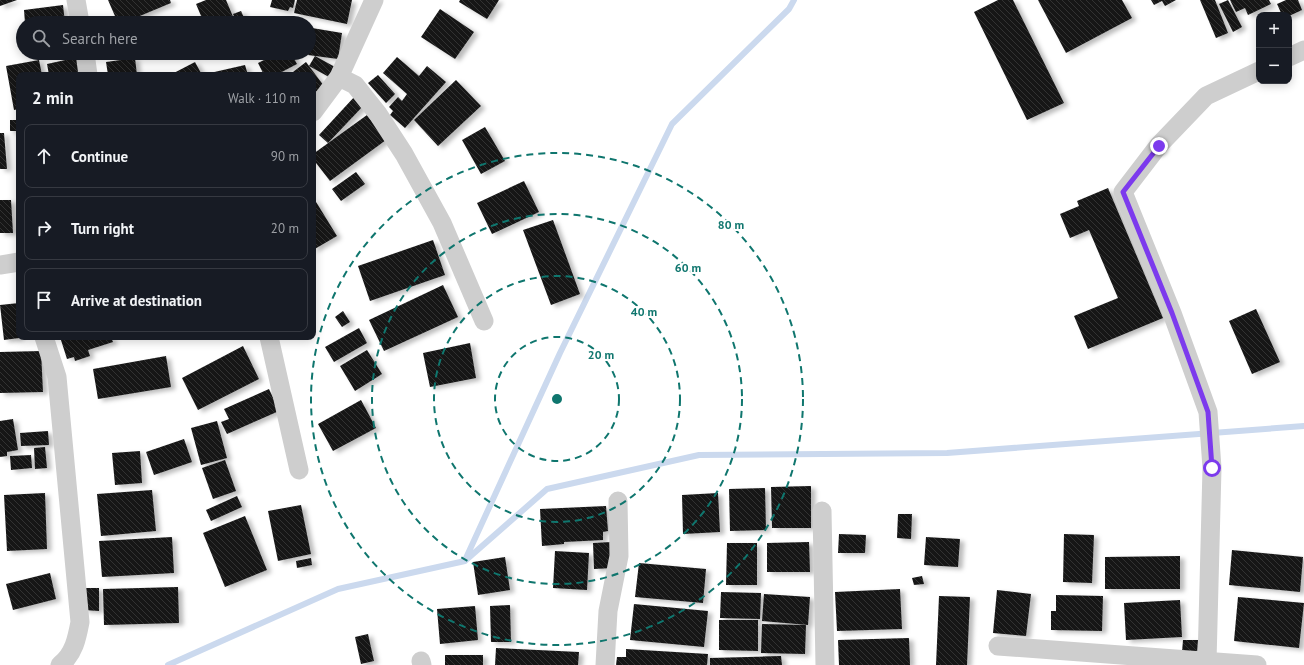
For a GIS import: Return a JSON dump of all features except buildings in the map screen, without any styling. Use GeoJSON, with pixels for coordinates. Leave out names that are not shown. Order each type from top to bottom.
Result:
{"type":"FeatureCollection","features":[{"type":"Feature","properties":{"kind":"street"},"geometry":{"type":"LineString","coordinates":[[76,0],[79,16]]}},
{"type":"Feature","properties":{"kind":"street"},"geometry":{"type":"LineString","coordinates":[[316,108],[339,77],[374,0]]}},
{"type":"Feature","properties":{"kind":"street"},"geometry":{"type":"LineString","coordinates":[[1292,56],[1304,50]]}},
{"type":"Feature","properties":{"kind":"street"},"geometry":{"type":"LineString","coordinates":[[86,60],[88,72]]}},
{"type":"Feature","properties":{"kind":"street"},"geometry":{"type":"LineString","coordinates":[[1208,662],[1212,468],[1208,412],[1172,313],[1123,192],[1159,146],[1206,96],[1256,73]]}},
{"type":"Feature","properties":{"kind":"street"},"geometry":{"type":"LineString","coordinates":[[339,77],[355,85],[378,114],[404,154],[442,223],[484,321]]}},
{"type":"Feature","properties":{"kind":"street"},"geometry":{"type":"LineString","coordinates":[[0,265],[16,262]]}},
{"type":"Feature","properties":{"kind":"street"},"geometry":{"type":"LineString","coordinates":[[45,340],[57,376],[80,622],[76,642],[67,659],[60,665]]}},
{"type":"Feature","properties":{"kind":"street"},"geometry":{"type":"LineString","coordinates":[[270,340],[286,409],[298,470]]}},
{"type":"Feature","properties":{"kind":"street"},"geometry":{"type":"LineString","coordinates":[[605,665],[608,611],[619,556],[618,501]]}},
{"type":"Feature","properties":{"kind":"street"},"geometry":{"type":"LineString","coordinates":[[822,511],[825,665]]}},
{"type":"Feature","properties":{"kind":"street"},"geometry":{"type":"LineString","coordinates":[[998,646],[1126,661],[1208,662],[1257,665]]}},
{"type":"Feature","properties":{"kind":"waterway"},"geometry":{"type":"LineString","coordinates":[[466,558],[560,353],[672,124],[789,9],[794,0]]}},
{"type":"Feature","properties":{"kind":"waterway"},"geometry":{"type":"LineString","coordinates":[[168,665],[338,589],[465,561],[547,489],[699,455],[947,453],[1304,426]]}},
{"type":"Feature","properties":{"kind":"route"},"geometry":{"type":"LineString","coordinates":[[1159,146],[1123,192],[1172,313],[1208,412],[1212,468]]}}]}
